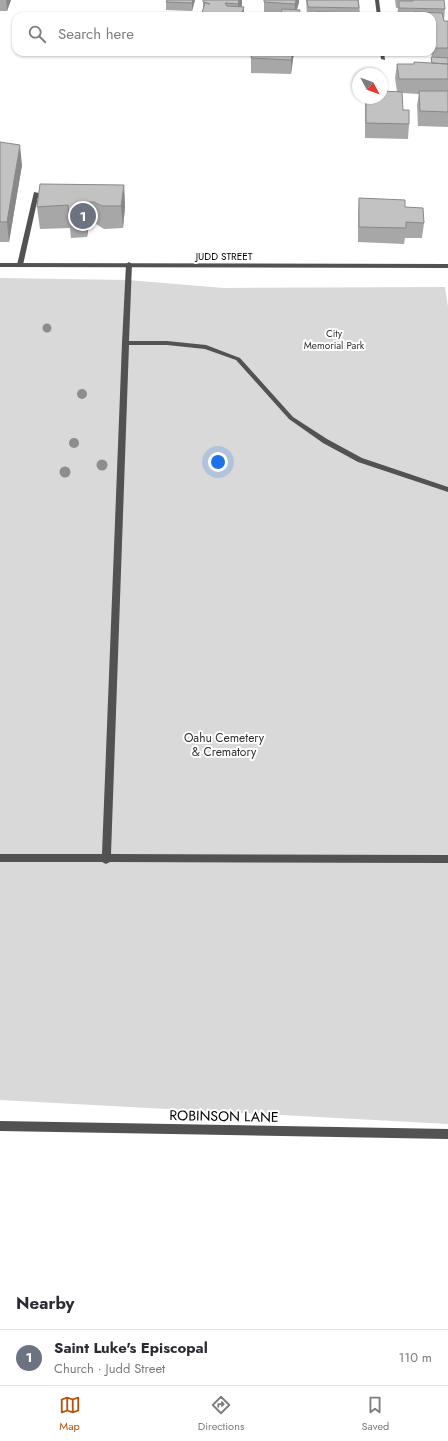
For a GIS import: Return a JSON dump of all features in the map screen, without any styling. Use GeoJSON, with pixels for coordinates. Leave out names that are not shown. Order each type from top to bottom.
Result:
{"type":"FeatureCollection","features":[{"type":"Feature","properties":{"kind":"street"},"geometry":{"type":"LineString","coordinates":[[377,0],[378,12]]}},
{"type":"Feature","properties":{"kind":"street"},"geometry":{"type":"LineString","coordinates":[[20,265],[36,193]]}},
{"type":"Feature","properties":{"kind":"street"},"geometry":{"type":"LineString","coordinates":[[106,860],[129,264]]}},
{"type":"Feature","properties":{"kind":"street","name":"JUDD STREET"},"geometry":{"type":"LineString","coordinates":[[0,265],[129,264],[448,266]]}},
{"type":"Feature","properties":{"kind":"street"},"geometry":{"type":"LineString","coordinates":[[125,343],[167,343],[206,347],[238,359],[291,418],[325,441],[360,460],[448,490]]}},
{"type":"Feature","properties":{"kind":"street"},"geometry":{"type":"LineString","coordinates":[[0,858],[106,860],[448,859]]}},
{"type":"Feature","properties":{"kind":"street","name":"ROBINSON LANE"},"geometry":{"type":"LineString","coordinates":[[0,1126],[448,1134]]}},
{"type":"Feature","properties":{"kind":"green space","name":"Oahu Cemetery & Crematory"},"geometry":{"type":"Polygon","coordinates":[[[0,278],[128,280],[224,288],[445,287],[448,307],[448,1124],[0,1100],[0,278]]]}},
{"type":"Feature","properties":{"kind":"building"},"geometry":{"type":"Polygon","coordinates":[[[167,0],[193,0],[192,3],[166,2],[167,0]]]}},
{"type":"Feature","properties":{"kind":"building"},"geometry":{"type":"Polygon","coordinates":[[[203,0],[239,0],[238,4],[225,3],[227,6],[244,7],[242,12],[202,12],[205,3],[210,4],[203,2],[203,0]]]}},
{"type":"Feature","properties":{"kind":"building"},"geometry":{"type":"Polygon","coordinates":[[[264,0],[296,0],[295,4],[264,2],[264,0]]]}},
{"type":"Feature","properties":{"kind":"building"},"geometry":{"type":"Polygon","coordinates":[[[307,0],[358,0],[359,8],[308,7],[307,0]]]}},
{"type":"Feature","properties":{"kind":"building"},"geometry":{"type":"Polygon","coordinates":[[[444,0],[445,9],[399,8],[399,1],[444,0]]]}},
{"type":"Feature","properties":{"kind":"building"},"geometry":{"type":"Polygon","coordinates":[[[282,9],[300,10],[300,12],[281,12],[282,9]]]}},
{"type":"Feature","properties":{"kind":"building"},"geometry":{"type":"Polygon","coordinates":[[[436,13],[442,13],[444,21],[448,21],[448,48],[436,48],[436,13]]]}},
{"type":"Feature","properties":{"kind":"building"},"geometry":{"type":"Polygon","coordinates":[[[251,56],[292,56],[291,60],[251,58],[251,56]]]}},
{"type":"Feature","properties":{"kind":"building"},"geometry":{"type":"Polygon","coordinates":[[[431,57],[448,58],[448,64],[432,63],[431,57]]]}},
{"type":"Feature","properties":{"kind":"building"},"geometry":{"type":"Polygon","coordinates":[[[414,62],[448,64],[448,79],[399,79],[397,64],[414,64],[414,62]]]}},
{"type":"Feature","properties":{"kind":"building"},"geometry":{"type":"Polygon","coordinates":[[[388,91],[402,92],[403,110],[409,110],[409,124],[366,123],[366,104],[388,104],[388,91]]]}},
{"type":"Feature","properties":{"kind":"building"},"geometry":{"type":"Polygon","coordinates":[[[419,91],[448,91],[448,112],[420,111],[419,91]]]}},
{"type":"Feature","properties":{"kind":"building"},"geometry":{"type":"Polygon","coordinates":[[[0,142],[20,145],[7,222],[0,222],[0,142]]]}},
{"type":"Feature","properties":{"kind":"building"},"geometry":{"type":"Polygon","coordinates":[[[40,184],[124,185],[121,206],[102,206],[94,202],[87,202],[86,214],[69,215],[68,205],[37,207],[40,184]]]}},
{"type":"Feature","properties":{"kind":"building"},"geometry":{"type":"Polygon","coordinates":[[[359,198],[405,200],[405,207],[423,208],[424,223],[406,222],[406,228],[359,227],[359,198]]]}},
{"type":"Feature","properties":{"kind":"place","name":"Saint Luke's Episcopal"},"geometry":{"type":"Point","coordinates":[83,216]}},
{"type":"Feature","properties":{"kind":"park label","name":"City Memorial Park"},"geometry":{"type":"Point","coordinates":[334,338]}}]}
